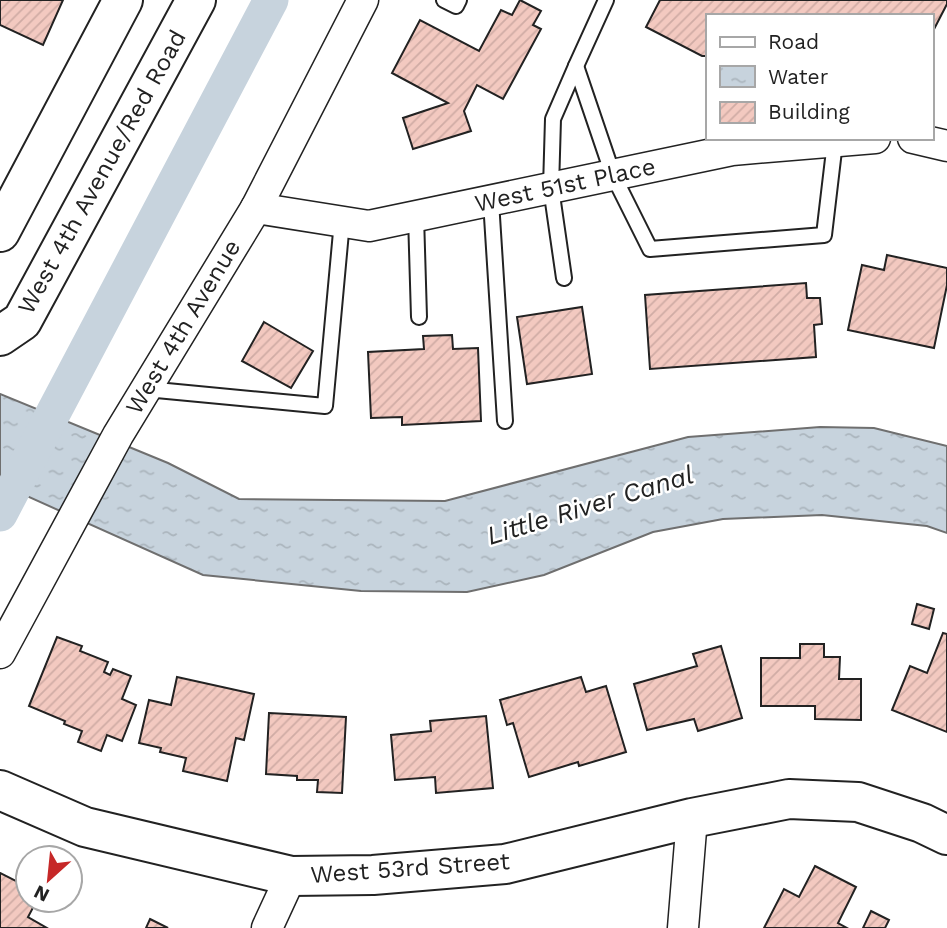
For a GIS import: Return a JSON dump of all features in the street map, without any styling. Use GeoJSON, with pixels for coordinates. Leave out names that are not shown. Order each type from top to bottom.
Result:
{"type":"FeatureCollection","features":[{"type":"Feature","properties":{"kind":"street"},"geometry":{"type":"LineString","coordinates":[[0,232],[123,0]]}},
{"type":"Feature","properties":{"kind":"street","name":"West 4th Avenue/Red Road"},"geometry":{"type":"LineString","coordinates":[[0,336],[22,321],[196,0]]}},
{"type":"Feature","properties":{"kind":"street","name":"West 4th Avenue"},"geometry":{"type":"LineString","coordinates":[[0,653],[118,435],[256,208],[363,0]]}},
{"type":"Feature","properties":{"kind":"street","name":"West 51st Place"},"geometry":{"type":"LineString","coordinates":[[256,208],[369,226],[732,150],[855,140]]}},
{"type":"Feature","properties":{"kind":"street"},"geometry":{"type":"LineString","coordinates":[[922,140],[947,146]]}},
{"type":"Feature","properties":{"kind":"street","name":"West 53rd Street"},"geometry":{"type":"LineString","coordinates":[[0,790],[85,827],[291,876],[373,876],[505,864],[692,818],[789,799],[858,802],[922,823],[947,835]]}},
{"type":"Feature","properties":{"kind":"street"},"geometry":{"type":"LineString","coordinates":[[683,928],[692,818]]}},
{"type":"Feature","properties":{"kind":"street"},"geometry":{"type":"LineString","coordinates":[[267,928],[291,876]]}},
{"type":"Feature","properties":{"kind":"lane"},"geometry":{"type":"LineString","coordinates":[[444,0],[456,6],[459,0]]}},
{"type":"Feature","properties":{"kind":"lane"},"geometry":{"type":"LineString","coordinates":[[564,278],[551,188],[553,119],[606,0]]}},
{"type":"Feature","properties":{"kind":"lane"},"geometry":{"type":"LineString","coordinates":[[576,66],[613,175],[650,249],[824,234],[835,142]]}},
{"type":"Feature","properties":{"kind":"lane"},"geometry":{"type":"LineString","coordinates":[[491,201],[505,421]]}},
{"type":"Feature","properties":{"kind":"lane"},"geometry":{"type":"LineString","coordinates":[[416,216],[419,317]]}},
{"type":"Feature","properties":{"kind":"lane"},"geometry":{"type":"LineString","coordinates":[[146,390],[325,406],[342,221]]}},
{"type":"Feature","properties":{"kind":"water","name":"Little River Canal"},"geometry":{"type":"Polygon","coordinates":[[[0,394],[168,463],[239,499],[445,501],[688,437],[820,427],[874,428],[947,446],[947,533],[927,526],[822,515],[723,519],[653,532],[544,575],[467,592],[361,591],[203,575],[0,484],[0,394]]]}},
{"type":"Feature","properties":{"kind":"building"},"geometry":{"type":"Polygon","coordinates":[[[0,0],[63,0],[43,45],[0,25],[0,0]]]}},
{"type":"Feature","properties":{"kind":"building"},"geometry":{"type":"Polygon","coordinates":[[[520,0],[541,11],[533,25],[541,29],[503,99],[477,85],[464,111],[471,131],[413,149],[403,118],[448,103],[392,73],[420,20],[479,51],[501,10],[512,15],[520,0]]]}},
{"type":"Feature","properties":{"kind":"building"},"geometry":{"type":"Polygon","coordinates":[[[660,0],[947,0],[933,31],[933,14],[706,14],[706,56],[646,27],[660,0]]]}},
{"type":"Feature","properties":{"kind":"building"},"geometry":{"type":"Polygon","coordinates":[[[887,255],[947,268],[947,285],[934,348],[848,330],[862,265],[884,270],[887,255]]]}},
{"type":"Feature","properties":{"kind":"building"},"geometry":{"type":"Polygon","coordinates":[[[806,283],[807,298],[820,298],[822,324],[814,325],[816,357],[650,369],[645,295],[806,283]]]}},
{"type":"Feature","properties":{"kind":"building"},"geometry":{"type":"Polygon","coordinates":[[[582,307],[592,374],[527,384],[517,317],[582,307]]]}},
{"type":"Feature","properties":{"kind":"building"},"geometry":{"type":"Polygon","coordinates":[[[264,322],[313,351],[291,388],[242,361],[264,322]]]}},
{"type":"Feature","properties":{"kind":"building"},"geometry":{"type":"Polygon","coordinates":[[[452,335],[453,349],[478,348],[481,421],[402,425],[402,417],[371,418],[368,352],[424,349],[423,336],[452,335]]]}},
{"type":"Feature","properties":{"kind":"building"},"geometry":{"type":"Polygon","coordinates":[[[917,604],[934,609],[929,629],[912,624],[917,604]]]}},
{"type":"Feature","properties":{"kind":"building"},"geometry":{"type":"Polygon","coordinates":[[[943,633],[947,634],[947,732],[892,710],[910,666],[927,673],[943,633]]]}},
{"type":"Feature","properties":{"kind":"building"},"geometry":{"type":"Polygon","coordinates":[[[57,637],[82,646],[80,651],[108,662],[104,672],[110,675],[113,669],[131,676],[122,699],[136,705],[122,741],[107,735],[101,751],[78,742],[82,731],[29,706],[57,637]]]}},
{"type":"Feature","properties":{"kind":"building"},"geometry":{"type":"Polygon","coordinates":[[[800,644],[824,644],[824,657],[840,657],[839,679],[861,679],[861,720],[815,719],[815,706],[761,706],[761,658],[800,658],[800,644]]]}},
{"type":"Feature","properties":{"kind":"building"},"geometry":{"type":"Polygon","coordinates":[[[721,646],[742,718],[698,731],[694,719],[647,730],[634,684],[697,666],[693,654],[721,646]]]}},
{"type":"Feature","properties":{"kind":"building"},"geometry":{"type":"Polygon","coordinates":[[[177,677],[254,694],[244,740],[236,738],[227,781],[183,771],[186,758],[160,752],[161,748],[139,743],[149,700],[171,705],[177,677]]]}},
{"type":"Feature","properties":{"kind":"building"},"geometry":{"type":"Polygon","coordinates":[[[581,677],[586,692],[606,686],[626,752],[579,766],[578,762],[529,777],[513,723],[507,725],[500,700],[581,677]]]}},
{"type":"Feature","properties":{"kind":"building"},"geometry":{"type":"Polygon","coordinates":[[[269,713],[346,717],[342,793],[317,792],[318,780],[297,780],[297,776],[266,774],[269,713]]]}},
{"type":"Feature","properties":{"kind":"building"},"geometry":{"type":"Polygon","coordinates":[[[486,716],[493,788],[436,793],[435,777],[395,780],[391,735],[431,731],[430,721],[486,716]]]}},
{"type":"Feature","properties":{"kind":"building"},"geometry":{"type":"Polygon","coordinates":[[[815,866],[856,887],[838,923],[847,928],[764,928],[784,889],[799,897],[815,866]]]}},
{"type":"Feature","properties":{"kind":"building"},"geometry":{"type":"Polygon","coordinates":[[[0,873],[14,880],[14,914],[30,914],[28,917],[47,928],[0,928],[0,873]]]}},
{"type":"Feature","properties":{"kind":"building"},"geometry":{"type":"Polygon","coordinates":[[[871,911],[889,920],[885,928],[863,928],[871,911]]]}},
{"type":"Feature","properties":{"kind":"building"},"geometry":{"type":"Polygon","coordinates":[[[150,919],[168,928],[146,928],[150,919]]]}},
{"type":"Feature","properties":{"kind":"waterway"},"geometry":{"type":"LineString","coordinates":[[0,514],[271,0]]}}]}
